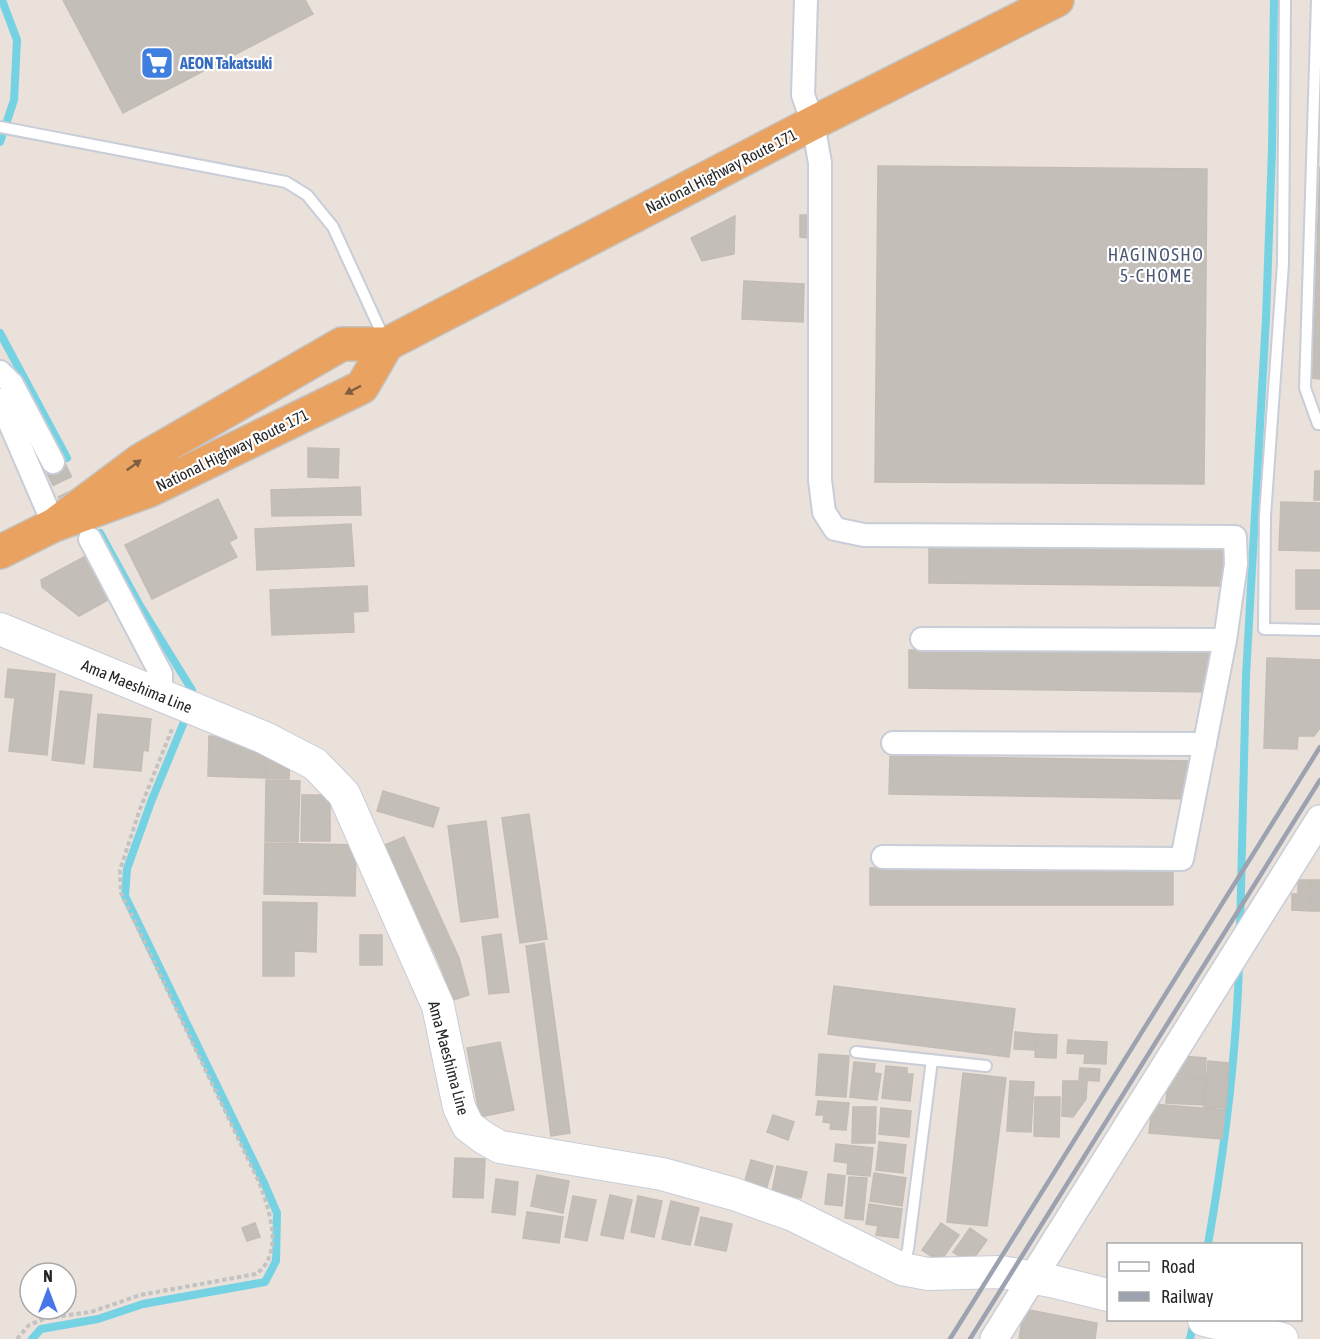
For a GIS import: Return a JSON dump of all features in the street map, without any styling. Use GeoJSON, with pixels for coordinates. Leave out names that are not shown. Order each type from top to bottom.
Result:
{"type":"FeatureCollection","features":[{"type":"Feature","properties":{"kind":"highway","name":"National Highway Route 171"},"geometry":{"type":"LineString","coordinates":[[54,525],[141,460],[342,344],[387,344],[813,123],[1057,0]]}},
{"type":"Feature","properties":{"kind":"highway","name":"National Highway Route 171"},"geometry":{"type":"LineString","coordinates":[[0,552],[54,525],[150,490],[362,387],[387,344]]}},
{"type":"Feature","properties":{"kind":"main road","name":"Ama Maeshima Line"},"geometry":{"type":"LineString","coordinates":[[0,629],[265,738],[315,764],[344,794],[438,1006],[459,1107],[468,1126],[484,1138],[500,1147],[662,1174],[734,1194],[793,1215],[902,1269],[928,1274],[1001,1272],[1107,1295]]}},
{"type":"Feature","properties":{"kind":"main road"},"geometry":{"type":"LineString","coordinates":[[1208,1321],[1282,1339]]}},
{"type":"Feature","properties":{"kind":"street"},"geometry":{"type":"LineString","coordinates":[[806,0],[803,95],[813,123],[820,163],[820,480],[825,512],[835,529],[864,535],[1235,537],[1236,564],[1225,640],[1182,859],[883,857]]}},
{"type":"Feature","properties":{"kind":"street"},"geometry":{"type":"LineString","coordinates":[[0,372],[12,384],[53,462]]}},
{"type":"Feature","properties":{"kind":"street"},"geometry":{"type":"LineString","coordinates":[[0,400],[54,525]]}},
{"type":"Feature","properties":{"kind":"street"},"geometry":{"type":"LineString","coordinates":[[90,539],[161,674],[171,701]]}},
{"type":"Feature","properties":{"kind":"street"},"geometry":{"type":"LineString","coordinates":[[922,639],[1225,640]]}},
{"type":"Feature","properties":{"kind":"street"},"geometry":{"type":"LineString","coordinates":[[893,743],[1205,744]]}},
{"type":"Feature","properties":{"kind":"street"},"geometry":{"type":"LineString","coordinates":[[994,1339],[1320,819]]}},
{"type":"Feature","properties":{"kind":"lane"},"geometry":{"type":"LineString","coordinates":[[1285,0],[1283,264],[1266,505],[1264,629],[1320,630]]}},
{"type":"Feature","properties":{"kind":"lane"},"geometry":{"type":"LineString","coordinates":[[1319,6],[1305,388],[1318,424],[1320,424]]}},
{"type":"Feature","properties":{"kind":"lane"},"geometry":{"type":"LineString","coordinates":[[0,127],[286,182],[307,195],[333,227],[387,344]]}},
{"type":"Feature","properties":{"kind":"lane"},"geometry":{"type":"LineString","coordinates":[[856,1052],[986,1066]]}},
{"type":"Feature","properties":{"kind":"lane"},"geometry":{"type":"LineString","coordinates":[[902,1269],[908,1249],[932,1060]]}},
{"type":"Feature","properties":{"kind":"path"},"geometry":{"type":"LineString","coordinates":[[17,1339],[29,1325],[46,1318],[92,1312],[140,1295],[256,1274],[263,1269],[269,1258],[272,1238],[271,1222],[259,1182],[121,893],[120,870],[171,701]]}},
{"type":"Feature","properties":{"kind":"building","name":"AEON Takatsuki"},"geometry":{"type":"Polygon","coordinates":[[[63,0],[305,0],[313,14],[123,113],[63,0]]]}},
{"type":"Feature","properties":{"kind":"building"},"geometry":{"type":"Polygon","coordinates":[[[878,166],[1207,169],[1204,484],[875,482],[878,166]]]}},
{"type":"Feature","properties":{"kind":"building"},"geometry":{"type":"Polygon","coordinates":[[[1320,167],[1320,379],[1312,378],[1320,167]]]}},
{"type":"Feature","properties":{"kind":"building"},"geometry":{"type":"Polygon","coordinates":[[[800,215],[808,215],[808,238],[800,237],[800,215]]]}},
{"type":"Feature","properties":{"kind":"building"},"geometry":{"type":"Polygon","coordinates":[[[735,216],[734,254],[702,261],[691,238],[735,216]]]}},
{"type":"Feature","properties":{"kind":"building"},"geometry":{"type":"Polygon","coordinates":[[[744,281],[804,284],[803,322],[742,319],[744,281]]]}},
{"type":"Feature","properties":{"kind":"building"},"geometry":{"type":"Polygon","coordinates":[[[308,448],[339,449],[338,478],[308,477],[308,448]]]}},
{"type":"Feature","properties":{"kind":"building"},"geometry":{"type":"Polygon","coordinates":[[[1315,471],[1320,471],[1320,500],[1314,500],[1315,471]]]}},
{"type":"Feature","properties":{"kind":"building"},"geometry":{"type":"Polygon","coordinates":[[[360,487],[361,515],[272,516],[271,490],[360,487]]]}},
{"type":"Feature","properties":{"kind":"building"},"geometry":{"type":"Polygon","coordinates":[[[218,499],[237,538],[229,542],[237,557],[152,599],[125,545],[218,499]]]}},
{"type":"Feature","properties":{"kind":"building"},"geometry":{"type":"Polygon","coordinates":[[[1281,502],[1320,503],[1320,551],[1279,550],[1281,502]]]}},
{"type":"Feature","properties":{"kind":"building"},"geometry":{"type":"Polygon","coordinates":[[[351,524],[354,566],[257,570],[255,529],[351,524]]]}},
{"type":"Feature","properties":{"kind":"building"},"geometry":{"type":"Polygon","coordinates":[[[929,543],[1223,546],[1223,586],[929,583],[929,543]]]}},
{"type":"Feature","properties":{"kind":"building"},"geometry":{"type":"Polygon","coordinates":[[[84,557],[108,600],[79,616],[42,587],[41,580],[84,557]]]}},
{"type":"Feature","properties":{"kind":"building"},"geometry":{"type":"Polygon","coordinates":[[[1296,570],[1320,570],[1320,609],[1296,609],[1296,570]]]}},
{"type":"Feature","properties":{"kind":"building"},"geometry":{"type":"Polygon","coordinates":[[[367,586],[368,611],[353,612],[354,632],[272,635],[270,590],[367,586]]]}},
{"type":"Feature","properties":{"kind":"building"},"geometry":{"type":"Polygon","coordinates":[[[909,650],[1214,653],[1213,692],[909,688],[909,650]]]}},
{"type":"Feature","properties":{"kind":"building"},"geometry":{"type":"Polygon","coordinates":[[[1267,658],[1320,660],[1320,728],[1314,736],[1298,736],[1297,749],[1264,748],[1267,658]]]}},
{"type":"Feature","properties":{"kind":"building"},"geometry":{"type":"Polygon","coordinates":[[[8,669],[55,674],[47,755],[9,751],[15,698],[5,697],[8,669]]]}},
{"type":"Feature","properties":{"kind":"building"},"geometry":{"type":"Polygon","coordinates":[[[60,691],[92,695],[84,764],[52,760],[60,691]]]}},
{"type":"Feature","properties":{"kind":"building"},"geometry":{"type":"Polygon","coordinates":[[[98,714],[151,719],[148,751],[143,750],[141,771],[94,767],[98,714]]]}},
{"type":"Feature","properties":{"kind":"building"},"geometry":{"type":"Polygon","coordinates":[[[209,736],[250,738],[267,746],[265,778],[208,776],[209,736]]]}},
{"type":"Feature","properties":{"kind":"building"},"geometry":{"type":"Polygon","coordinates":[[[267,746],[290,758],[289,779],[265,778],[267,746]]]}},
{"type":"Feature","properties":{"kind":"building"},"geometry":{"type":"Polygon","coordinates":[[[890,756],[1193,761],[1193,799],[889,794],[890,756]]]}},
{"type":"Feature","properties":{"kind":"building"},"geometry":{"type":"Polygon","coordinates":[[[266,780],[300,781],[298,842],[265,841],[266,780]]]}},
{"type":"Feature","properties":{"kind":"building"},"geometry":{"type":"Polygon","coordinates":[[[383,791],[439,808],[433,827],[377,811],[383,791]]]}},
{"type":"Feature","properties":{"kind":"building"},"geometry":{"type":"Polygon","coordinates":[[[302,795],[330,795],[330,841],[301,841],[302,795]]]}},
{"type":"Feature","properties":{"kind":"building"},"geometry":{"type":"Polygon","coordinates":[[[529,814],[547,939],[520,943],[502,818],[529,814]]]}},
{"type":"Feature","properties":{"kind":"building"},"geometry":{"type":"Polygon","coordinates":[[[486,821],[498,917],[461,922],[448,826],[486,821]]]}},
{"type":"Feature","properties":{"kind":"building"},"geometry":{"type":"Polygon","coordinates":[[[404,837],[459,958],[469,995],[453,1000],[440,965],[385,845],[404,837]]]}},
{"type":"Feature","properties":{"kind":"building"},"geometry":{"type":"Polygon","coordinates":[[[265,843],[356,845],[355,896],[264,894],[265,843]]]}},
{"type":"Feature","properties":{"kind":"building"},"geometry":{"type":"Polygon","coordinates":[[[870,868],[1173,868],[1173,905],[870,905],[870,868]]]}},
{"type":"Feature","properties":{"kind":"building"},"geometry":{"type":"Polygon","coordinates":[[[1298,880],[1311,880],[1310,911],[1292,910],[1292,894],[1298,894],[1298,880]]]}},
{"type":"Feature","properties":{"kind":"building"},"geometry":{"type":"Polygon","coordinates":[[[1311,880],[1320,880],[1320,911],[1310,911],[1311,880]]]}},
{"type":"Feature","properties":{"kind":"building"},"geometry":{"type":"Polygon","coordinates":[[[263,902],[317,903],[316,952],[294,951],[294,976],[263,976],[263,902]]]}},
{"type":"Feature","properties":{"kind":"building"},"geometry":{"type":"Polygon","coordinates":[[[501,934],[509,992],[489,994],[482,937],[501,934]]]}},
{"type":"Feature","properties":{"kind":"building"},"geometry":{"type":"Polygon","coordinates":[[[360,935],[382,935],[382,965],[360,965],[360,935]]]}},
{"type":"Feature","properties":{"kind":"building"},"geometry":{"type":"Polygon","coordinates":[[[544,943],[570,1133],[551,1136],[526,946],[544,943]]]}},
{"type":"Feature","properties":{"kind":"building"},"geometry":{"type":"Polygon","coordinates":[[[834,986],[1015,1009],[1009,1057],[828,1034],[834,986]]]}},
{"type":"Feature","properties":{"kind":"building"},"geometry":{"type":"Polygon","coordinates":[[[1015,1032],[1035,1034],[1034,1050],[1014,1049],[1015,1032]]]}},
{"type":"Feature","properties":{"kind":"building"},"geometry":{"type":"Polygon","coordinates":[[[1036,1034],[1057,1035],[1056,1058],[1035,1057],[1036,1034]]]}},
{"type":"Feature","properties":{"kind":"building"},"geometry":{"type":"Polygon","coordinates":[[[1068,1040],[1107,1042],[1106,1064],[1084,1063],[1085,1054],[1067,1053],[1068,1040]]]}},
{"type":"Feature","properties":{"kind":"building"},"geometry":{"type":"Polygon","coordinates":[[[500,1042],[514,1110],[480,1117],[467,1048],[500,1042]]]}},
{"type":"Feature","properties":{"kind":"building"},"geometry":{"type":"Polygon","coordinates":[[[819,1054],[849,1056],[846,1097],[816,1095],[819,1054]]]}},
{"type":"Feature","properties":{"kind":"building"},"geometry":{"type":"Polygon","coordinates":[[[1179,1056],[1206,1058],[1205,1078],[1170,1075],[1179,1056]]]}},
{"type":"Feature","properties":{"kind":"building"},"geometry":{"type":"Polygon","coordinates":[[[1208,1061],[1229,1063],[1226,1108],[1204,1107],[1208,1061]]]}},
{"type":"Feature","properties":{"kind":"building"},"geometry":{"type":"Polygon","coordinates":[[[854,1062],[875,1064],[874,1073],[881,1074],[877,1100],[850,1097],[854,1062]]]}},
{"type":"Feature","properties":{"kind":"building"},"geometry":{"type":"Polygon","coordinates":[[[886,1066],[907,1068],[907,1074],[913,1074],[910,1101],[882,1098],[886,1066]]]}},
{"type":"Feature","properties":{"kind":"building"},"geometry":{"type":"Polygon","coordinates":[[[1080,1068],[1100,1069],[1099,1081],[1079,1080],[1080,1068]]]}},
{"type":"Feature","properties":{"kind":"building"},"geometry":{"type":"Polygon","coordinates":[[[963,1073],[1006,1078],[987,1226],[947,1222],[963,1073]]]}},
{"type":"Feature","properties":{"kind":"building"},"geometry":{"type":"Polygon","coordinates":[[[1168,1077],[1205,1079],[1203,1105],[1166,1103],[1168,1077]]]}},
{"type":"Feature","properties":{"kind":"building"},"geometry":{"type":"Polygon","coordinates":[[[1010,1081],[1034,1082],[1031,1132],[1007,1131],[1010,1081]]]}},
{"type":"Feature","properties":{"kind":"building"},"geometry":{"type":"Polygon","coordinates":[[[1063,1081],[1087,1081],[1086,1099],[1073,1117],[1062,1116],[1063,1081]]]}},
{"type":"Feature","properties":{"kind":"building"},"geometry":{"type":"Polygon","coordinates":[[[1035,1097],[1060,1097],[1059,1137],[1034,1136],[1035,1097]]]}},
{"type":"Feature","properties":{"kind":"building"},"geometry":{"type":"Polygon","coordinates":[[[818,1101],[849,1103],[846,1130],[830,1129],[831,1123],[823,1122],[824,1115],[816,1115],[818,1101]]]}},
{"type":"Feature","properties":{"kind":"building"},"geometry":{"type":"Polygon","coordinates":[[[1152,1104],[1225,1110],[1222,1139],[1149,1133],[1152,1104]]]}},
{"type":"Feature","properties":{"kind":"building"},"geometry":{"type":"Polygon","coordinates":[[[853,1107],[876,1107],[875,1143],[852,1143],[853,1107]]]}},
{"type":"Feature","properties":{"kind":"building"},"geometry":{"type":"Polygon","coordinates":[[[881,1108],[911,1111],[909,1137],[879,1134],[881,1108]]]}},
{"type":"Feature","properties":{"kind":"building"},"geometry":{"type":"Polygon","coordinates":[[[773,1115],[794,1122],[788,1140],[767,1132],[773,1115]]]}},
{"type":"Feature","properties":{"kind":"building"},"geometry":{"type":"Polygon","coordinates":[[[879,1142],[906,1145],[903,1173],[876,1170],[879,1142]]]}},
{"type":"Feature","properties":{"kind":"building"},"geometry":{"type":"Polygon","coordinates":[[[836,1144],[873,1148],[870,1176],[847,1174],[848,1163],[834,1161],[836,1144]]]}},
{"type":"Feature","properties":{"kind":"building"},"geometry":{"type":"Polygon","coordinates":[[[455,1158],[485,1159],[483,1198],[453,1197],[455,1158]]]}},
{"type":"Feature","properties":{"kind":"building"},"geometry":{"type":"Polygon","coordinates":[[[751,1160],[773,1166],[766,1190],[744,1184],[751,1160]]]}},
{"type":"Feature","properties":{"kind":"building"},"geometry":{"type":"Polygon","coordinates":[[[777,1166],[807,1172],[801,1198],[772,1192],[777,1166]]]}},
{"type":"Feature","properties":{"kind":"building"},"geometry":{"type":"Polygon","coordinates":[[[874,1173],[906,1178],[902,1206],[870,1201],[874,1173]]]}},
{"type":"Feature","properties":{"kind":"building"},"geometry":{"type":"Polygon","coordinates":[[[828,1174],[845,1176],[842,1206],[825,1204],[828,1174]]]}},
{"type":"Feature","properties":{"kind":"building"},"geometry":{"type":"Polygon","coordinates":[[[537,1175],[569,1181],[563,1213],[531,1206],[537,1175]]]}},
{"type":"Feature","properties":{"kind":"building"},"geometry":{"type":"Polygon","coordinates":[[[849,1177],[867,1178],[863,1220],[845,1218],[849,1177]]]}},
{"type":"Feature","properties":{"kind":"building"},"geometry":{"type":"Polygon","coordinates":[[[496,1179],[518,1182],[515,1215],[492,1212],[496,1179]]]}},
{"type":"Feature","properties":{"kind":"building"},"geometry":{"type":"Polygon","coordinates":[[[610,1195],[632,1200],[623,1239],[601,1235],[610,1195]]]}},
{"type":"Feature","properties":{"kind":"building"},"geometry":{"type":"Polygon","coordinates":[[[573,1196],[596,1200],[587,1241],[565,1237],[573,1196]]]}},
{"type":"Feature","properties":{"kind":"building"},"geometry":{"type":"Polygon","coordinates":[[[638,1196],[662,1201],[654,1237],[631,1232],[638,1196]]]}},
{"type":"Feature","properties":{"kind":"building"},"geometry":{"type":"Polygon","coordinates":[[[671,1201],[699,1208],[690,1245],[662,1239],[671,1201]]]}},
{"type":"Feature","properties":{"kind":"building"},"geometry":{"type":"Polygon","coordinates":[[[869,1204],[902,1209],[898,1238],[876,1235],[878,1226],[866,1224],[869,1204]]]}},
{"type":"Feature","properties":{"kind":"building"},"geometry":{"type":"Polygon","coordinates":[[[527,1212],[563,1217],[559,1243],[523,1238],[527,1212]]]}},
{"type":"Feature","properties":{"kind":"building"},"geometry":{"type":"Polygon","coordinates":[[[701,1217],[732,1224],[726,1251],[695,1245],[701,1217]]]}},
{"type":"Feature","properties":{"kind":"building"},"geometry":{"type":"Polygon","coordinates":[[[255,1223],[260,1237],[247,1241],[242,1228],[255,1223]]]}},
{"type":"Feature","properties":{"kind":"building"},"geometry":{"type":"Polygon","coordinates":[[[941,1223],[959,1235],[940,1262],[922,1250],[941,1223]]]}},
{"type":"Feature","properties":{"kind":"building"},"geometry":{"type":"Polygon","coordinates":[[[970,1228],[987,1240],[970,1264],[953,1252],[970,1228]]]}},
{"type":"Feature","properties":{"kind":"building"},"geometry":{"type":"Polygon","coordinates":[[[1024,1309],[1097,1323],[1095,1339],[1019,1339],[1024,1309]]]}},
{"type":"Feature","properties":{"kind":"waterway"},"geometry":{"type":"LineString","coordinates":[[0,142],[14,100],[17,40],[2,0]]}},
{"type":"Feature","properties":{"kind":"waterway"},"geometry":{"type":"LineString","coordinates":[[1240,931],[1246,676],[1266,318],[1274,0]]}},
{"type":"Feature","properties":{"kind":"waterway"},"geometry":{"type":"LineString","coordinates":[[0,333],[67,458]]}},
{"type":"Feature","properties":{"kind":"waterway"},"geometry":{"type":"LineString","coordinates":[[100,533],[139,604],[192,690]]}},
{"type":"Feature","properties":{"kind":"waterway"},"geometry":{"type":"LineString","coordinates":[[32,1339],[41,1329],[98,1319],[143,1304],[265,1282],[276,1261],[277,1213],[125,896],[127,869],[151,802],[184,722]]}},
{"type":"Feature","properties":{"kind":"waterway"},"geometry":{"type":"LineString","coordinates":[[1208,1243],[1228,1106],[1239,967]]}},
{"type":"Feature","properties":{"kind":"waterway"},"geometry":{"type":"LineString","coordinates":[[1190,1339],[1194,1321]]}},
{"type":"Feature","properties":{"kind":"tunnel"},"geometry":{"type":"LineString","coordinates":[[53,462],[81,520]]}},
{"type":"Feature","properties":{"kind":"railway"},"geometry":{"type":"LineString","coordinates":[[950,1339],[1320,747]]}},
{"type":"Feature","properties":{"kind":"railway"},"geometry":{"type":"LineString","coordinates":[[970,1339],[1320,780]]}},
{"type":"Feature","properties":{"kind":"place","name":"AEON Takatsuki"},"geometry":{"type":"Point","coordinates":[157,63]}},
{"type":"Feature","properties":{"kind":"district","name":"HAGINOSHO 5-CHOME"},"geometry":{"type":"Point","coordinates":[1156,264]}}]}
